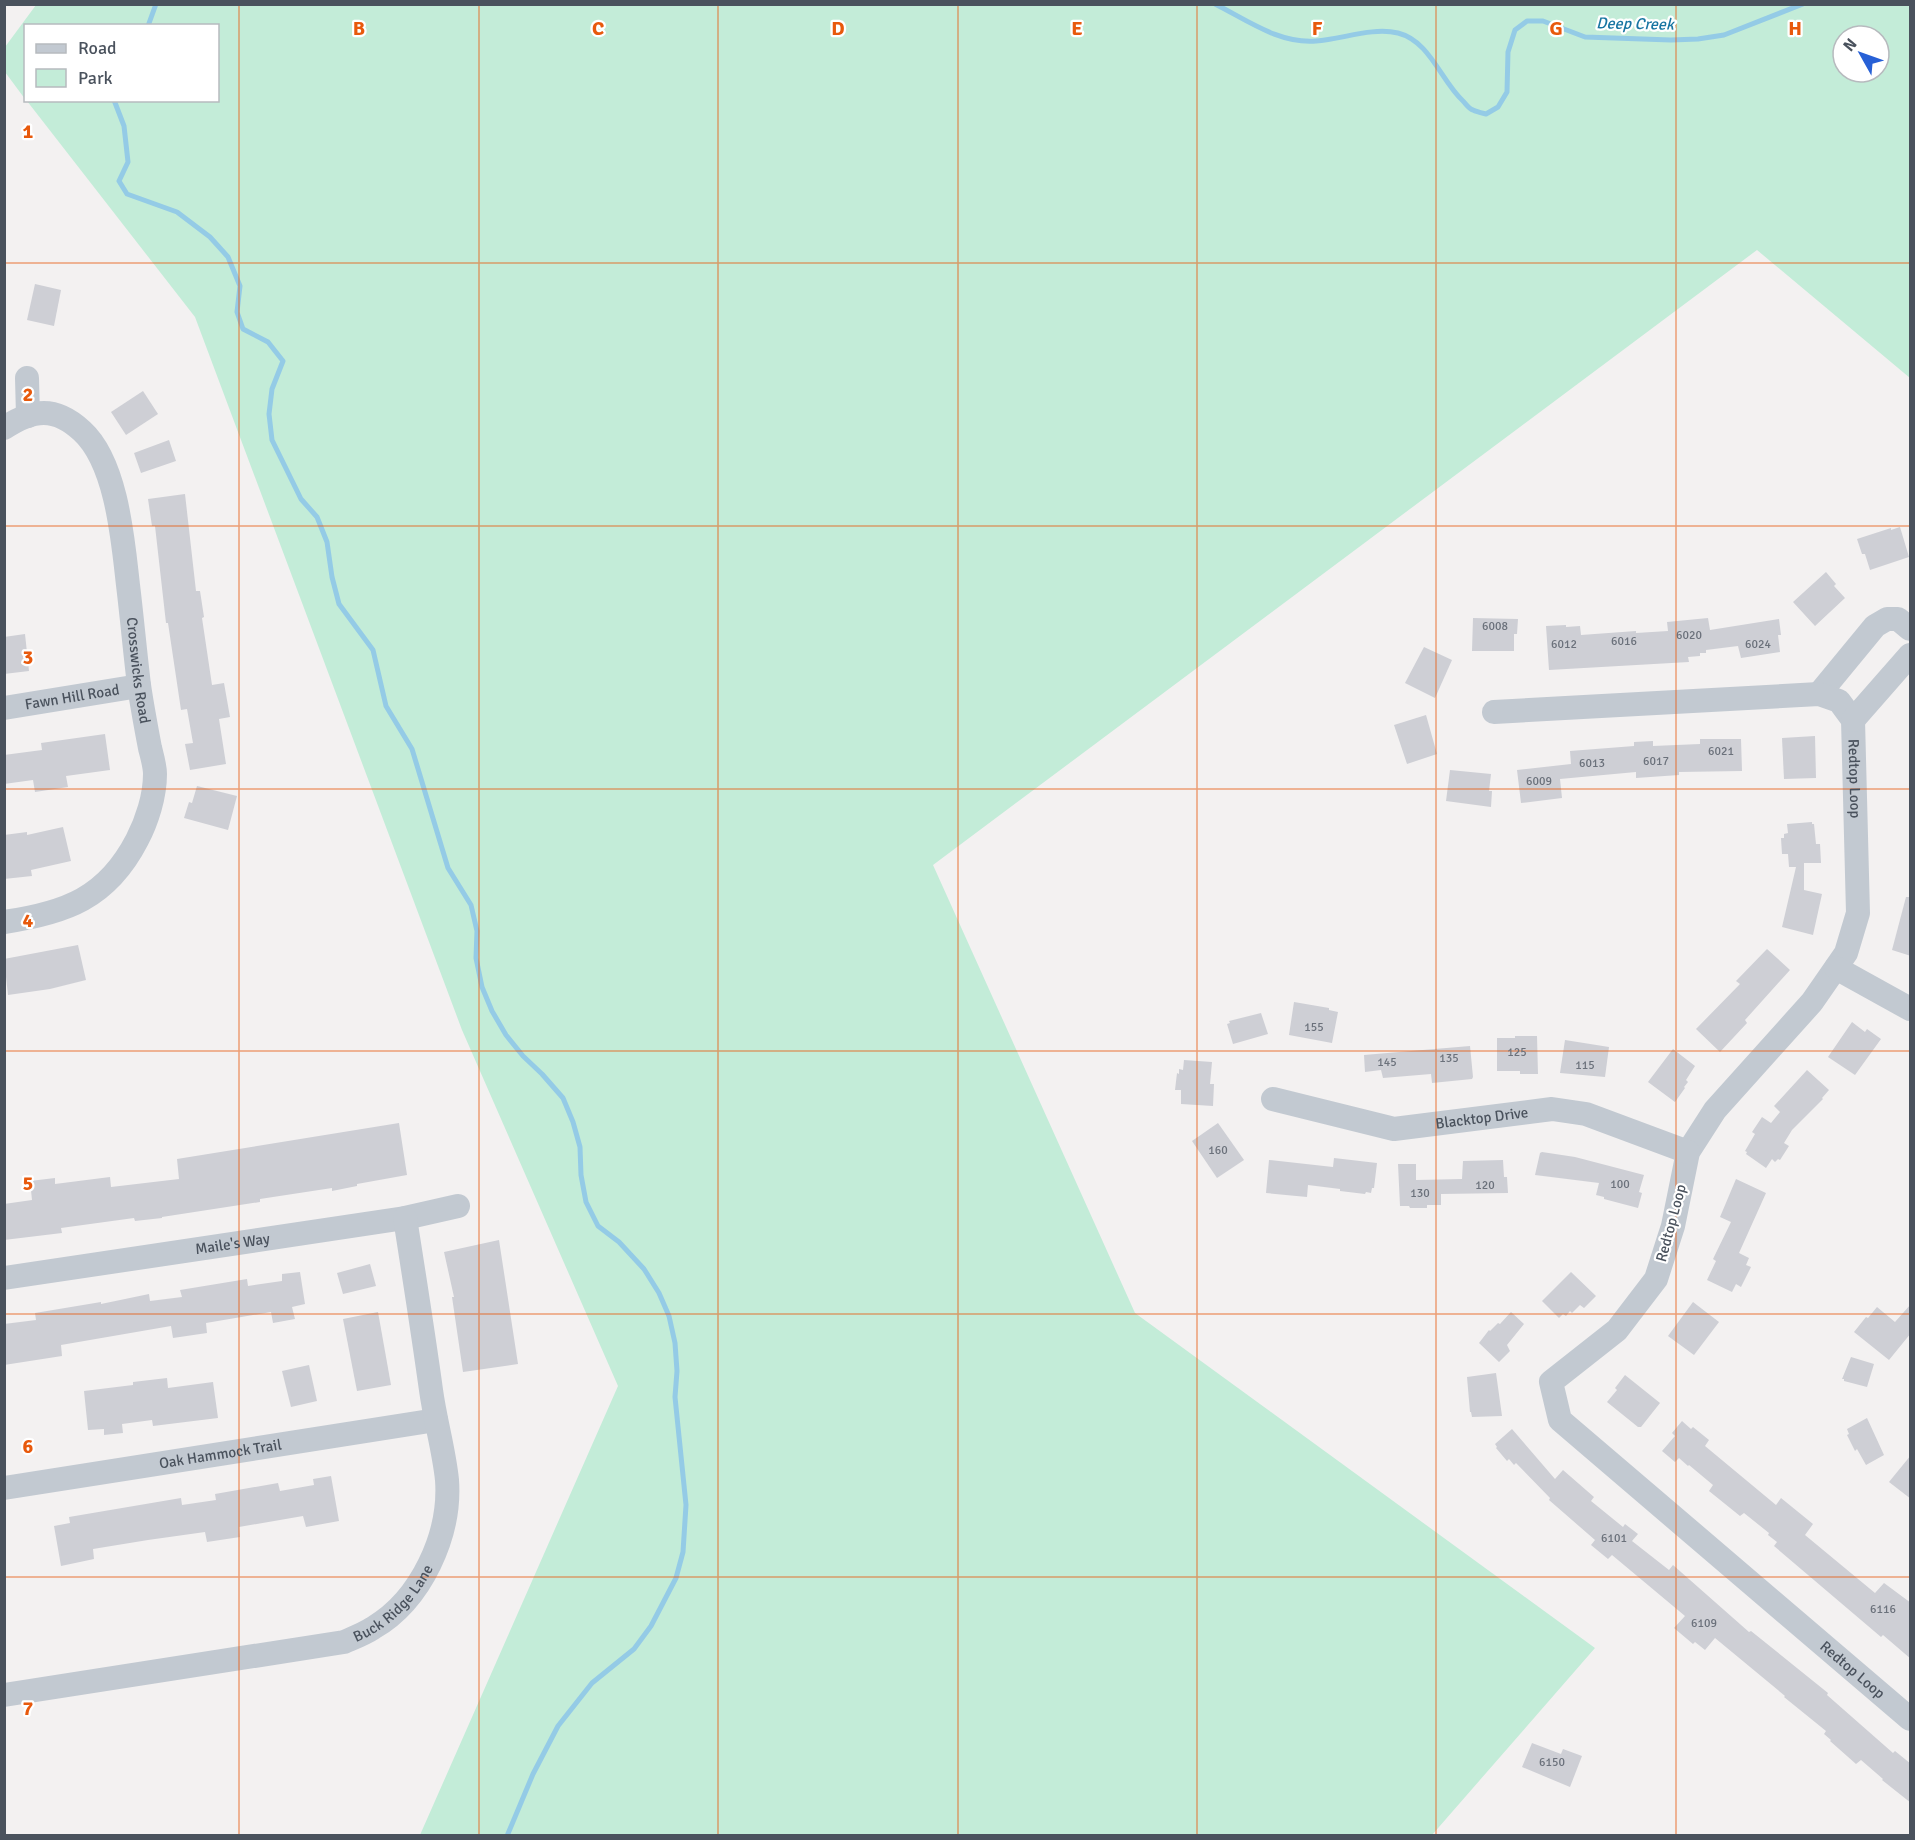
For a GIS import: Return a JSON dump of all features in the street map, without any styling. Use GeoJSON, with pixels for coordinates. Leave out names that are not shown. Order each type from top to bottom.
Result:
{"type":"FeatureCollection","features":[{"type":"Feature","properties":{"kind":"street"},"geometry":{"type":"LineString","coordinates":[[27,378],[28,416]]}},
{"type":"Feature","properties":{"kind":"street","name":"Crosswicks Road"},"geometry":{"type":"LineString","coordinates":[[4,428],[18,419],[39,412],[53,413],[70,421],[84,432],[99,455],[109,477],[121,524],[140,686],[155,774],[150,808],[138,839],[121,866],[99,888],[82,901],[57,911],[4,922]]}},
{"type":"Feature","properties":{"kind":"street"},"geometry":{"type":"LineString","coordinates":[[1494,712],[1819,693],[1875,626],[1887,619],[1898,619],[1911,628]]}},
{"type":"Feature","properties":{"kind":"street","name":"Redtop Loop"},"geometry":{"type":"LineString","coordinates":[[1853,720],[1911,654]]}},
{"type":"Feature","properties":{"kind":"street","name":"Fawn Hill Road"},"geometry":{"type":"LineString","coordinates":[[4,708],[140,686]]}},
{"type":"Feature","properties":{"kind":"street","name":"Redtop Loop"},"geometry":{"type":"LineString","coordinates":[[1819,693],[1839,701],[1853,720],[1858,912],[1846,953],[1812,1002],[1715,1110],[1688,1152],[1673,1226],[1656,1279],[1617,1330],[1551,1382],[1560,1420],[1911,1719]]}},
{"type":"Feature","properties":{"kind":"street"},"geometry":{"type":"LineString","coordinates":[[1836,968],[1911,1009]]}},
{"type":"Feature","properties":{"kind":"street","name":"Blacktop Drive"},"geometry":{"type":"LineString","coordinates":[[1273,1099],[1394,1129],[1552,1109],[1586,1114],[1688,1152]]}},
{"type":"Feature","properties":{"kind":"street","name":"Maile's Way"},"geometry":{"type":"LineString","coordinates":[[4,1278],[405,1218],[458,1206]]}},
{"type":"Feature","properties":{"kind":"street","name":"Buck Ridge Lane"},"geometry":{"type":"LineString","coordinates":[[4,1695],[344,1642],[374,1628],[401,1605],[419,1582],[435,1554],[447,1510],[447,1480],[435,1420],[405,1218]]}},
{"type":"Feature","properties":{"kind":"street","name":"Oak Hammock Trail"},"geometry":{"type":"LineString","coordinates":[[4,1488],[435,1420]]}},
{"type":"Feature","properties":{"kind":"green space"},"geometry":{"type":"Polygon","coordinates":[[[36,5],[1910,5],[1910,378],[1757,250],[933,865],[1135,1313],[1595,1648],[1432,1835],[420,1835],[618,1386],[462,1030],[195,317],[28,102],[219,102],[219,24],[24,24],[24,98],[5,72],[5,47],[36,5]]]}},
{"type":"Feature","properties":{"kind":"building"},"geometry":{"type":"Polygon","coordinates":[[[35,284],[61,290],[54,326],[27,320],[35,284]]]}},
{"type":"Feature","properties":{"kind":"building"},"geometry":{"type":"Polygon","coordinates":[[[143,391],[158,414],[126,435],[111,412],[143,391]]]}},
{"type":"Feature","properties":{"kind":"building"},"geometry":{"type":"Polygon","coordinates":[[[169,440],[176,461],[141,473],[134,453],[169,440]]]}},
{"type":"Feature","properties":{"kind":"building"},"geometry":{"type":"Polygon","coordinates":[[[185,494],[196,591],[200,591],[212,685],[224,683],[230,717],[219,719],[226,764],[190,770],[185,744],[193,743],[187,709],[181,710],[168,623],[166,623],[155,526],[152,526],[148,499],[185,494]]]}},
{"type":"Feature","properties":{"kind":"building"},"geometry":{"type":"Polygon","coordinates":[[[1900,527],[1909,557],[1870,570],[1857,539],[1900,527]]]}},
{"type":"Feature","properties":{"kind":"building"},"geometry":{"type":"Polygon","coordinates":[[[1826,572],[1836,584],[1834,586],[1845,598],[1815,626],[1793,602],[1826,572]]]}},
{"type":"Feature","properties":{"kind":"building"},"geometry":{"type":"Polygon","coordinates":[[[1473,618],[1518,619],[1517,634],[1514,634],[1514,651],[1472,651],[1473,618]]]}},
{"type":"Feature","properties":{"kind":"building"},"geometry":{"type":"Polygon","coordinates":[[[1708,618],[1710,630],[1779,619],[1780,652],[1741,658],[1738,646],[1706,650],[1706,653],[1700,653],[1700,656],[1688,657],[1689,662],[1549,670],[1546,626],[1580,626],[1581,635],[1636,631],[1636,633],[1668,631],[1667,622],[1708,618]]]}},
{"type":"Feature","properties":{"kind":"building"},"geometry":{"type":"Polygon","coordinates":[[[25,634],[29,671],[4,674],[4,637],[25,634]]]}},
{"type":"Feature","properties":{"kind":"building"},"geometry":{"type":"Polygon","coordinates":[[[1424,647],[1452,660],[1435,698],[1405,683],[1424,647]]]}},
{"type":"Feature","properties":{"kind":"building"},"geometry":{"type":"Polygon","coordinates":[[[1426,715],[1437,754],[1407,764],[1394,725],[1426,715]]]}},
{"type":"Feature","properties":{"kind":"building"},"geometry":{"type":"Polygon","coordinates":[[[105,734],[110,770],[66,776],[68,787],[35,792],[33,780],[4,784],[4,755],[42,750],[41,743],[105,734]]]}},
{"type":"Feature","properties":{"kind":"building"},"geometry":{"type":"Polygon","coordinates":[[[1815,736],[1816,778],[1784,779],[1782,738],[1815,736]]]}},
{"type":"Feature","properties":{"kind":"building"},"geometry":{"type":"Polygon","coordinates":[[[1700,739],[1741,739],[1742,771],[1679,772],[1679,775],[1636,778],[1636,772],[1560,779],[1562,798],[1521,803],[1517,770],[1571,764],[1570,751],[1634,746],[1634,742],[1653,741],[1653,746],[1700,744],[1700,739]]]}},
{"type":"Feature","properties":{"kind":"building"},"geometry":{"type":"Polygon","coordinates":[[[1450,770],[1491,774],[1489,791],[1492,791],[1491,807],[1446,801],[1450,770]]]}},
{"type":"Feature","properties":{"kind":"building"},"geometry":{"type":"Polygon","coordinates":[[[197,786],[237,796],[228,830],[184,818],[197,786]]]}},
{"type":"Feature","properties":{"kind":"building"},"geometry":{"type":"Polygon","coordinates":[[[1812,822],[1816,844],[1820,844],[1821,863],[1804,863],[1804,890],[1822,894],[1813,935],[1782,927],[1796,867],[1789,867],[1788,854],[1782,854],[1781,838],[1788,833],[1787,824],[1812,822]]]}},
{"type":"Feature","properties":{"kind":"building"},"geometry":{"type":"Polygon","coordinates":[[[63,827],[71,861],[31,870],[32,876],[4,879],[4,835],[27,832],[27,835],[63,827]]]}},
{"type":"Feature","properties":{"kind":"building"},"geometry":{"type":"Polygon","coordinates":[[[1906,897],[1911,897],[1911,956],[1892,950],[1906,897]]]}},
{"type":"Feature","properties":{"kind":"building"},"geometry":{"type":"Polygon","coordinates":[[[78,945],[86,980],[50,989],[8,995],[4,959],[78,945]]]}},
{"type":"Feature","properties":{"kind":"building"},"geometry":{"type":"Polygon","coordinates":[[[1767,949],[1790,970],[1720,1052],[1696,1029],[1740,984],[1736,981],[1767,949]]]}},
{"type":"Feature","properties":{"kind":"building"},"geometry":{"type":"Polygon","coordinates":[[[1294,1002],[1329,1008],[1329,1010],[1338,1012],[1332,1043],[1289,1035],[1294,1002]]]}},
{"type":"Feature","properties":{"kind":"building"},"geometry":{"type":"Polygon","coordinates":[[[1261,1013],[1268,1034],[1233,1044],[1227,1024],[1230,1023],[1229,1021],[1261,1013]]]}},
{"type":"Feature","properties":{"kind":"building"},"geometry":{"type":"Polygon","coordinates":[[[1852,1022],[1865,1032],[1867,1029],[1881,1039],[1855,1075],[1828,1057],[1852,1022]]]}},
{"type":"Feature","properties":{"kind":"building"},"geometry":{"type":"Polygon","coordinates":[[[1515,1036],[1537,1036],[1538,1074],[1497,1071],[1497,1038],[1515,1038],[1515,1036]]]}},
{"type":"Feature","properties":{"kind":"building"},"geometry":{"type":"Polygon","coordinates":[[[1565,1040],[1609,1047],[1605,1077],[1560,1073],[1565,1040]]]}},
{"type":"Feature","properties":{"kind":"building"},"geometry":{"type":"Polygon","coordinates":[[[1470,1046],[1472,1079],[1432,1083],[1431,1074],[1383,1078],[1381,1070],[1365,1072],[1364,1055],[1470,1046]]]}},
{"type":"Feature","properties":{"kind":"building"},"geometry":{"type":"Polygon","coordinates":[[[1673,1049],[1695,1066],[1686,1080],[1688,1082],[1685,1088],[1675,1102],[1648,1082],[1673,1049]]]}},
{"type":"Feature","properties":{"kind":"building"},"geometry":{"type":"Polygon","coordinates":[[[1184,1060],[1212,1062],[1210,1084],[1214,1084],[1213,1106],[1181,1104],[1181,1090],[1175,1090],[1177,1073],[1179,1074],[1179,1069],[1183,1070],[1184,1060]]]}},
{"type":"Feature","properties":{"kind":"building"},"geometry":{"type":"Polygon","coordinates":[[[1807,1070],[1829,1090],[1792,1130],[1784,1143],[1789,1146],[1780,1160],[1775,1162],[1772,1159],[1766,1168],[1746,1154],[1745,1151],[1755,1134],[1752,1132],[1762,1117],[1771,1123],[1780,1112],[1774,1106],[1807,1070]]]}},
{"type":"Feature","properties":{"kind":"building"},"geometry":{"type":"Polygon","coordinates":[[[399,1123],[407,1175],[332,1191],[332,1188],[260,1199],[260,1202],[162,1218],[135,1221],[134,1218],[61,1228],[62,1233],[4,1240],[4,1204],[32,1200],[30,1181],[55,1178],[55,1184],[110,1177],[111,1187],[179,1179],[177,1159],[399,1123]]]}},
{"type":"Feature","properties":{"kind":"building"},"geometry":{"type":"Polygon","coordinates":[[[1218,1123],[1244,1160],[1217,1178],[1192,1141],[1218,1123]]]}},
{"type":"Feature","properties":{"kind":"building"},"geometry":{"type":"Polygon","coordinates":[[[1542,1152],[1575,1157],[1644,1175],[1639,1192],[1642,1193],[1638,1208],[1596,1195],[1599,1183],[1535,1175],[1542,1152]]]}},
{"type":"Feature","properties":{"kind":"building"},"geometry":{"type":"Polygon","coordinates":[[[1334,1158],[1377,1163],[1374,1188],[1371,1193],[1340,1191],[1340,1189],[1308,1185],[1307,1197],[1266,1193],[1269,1160],[1333,1167],[1334,1158]]]}},
{"type":"Feature","properties":{"kind":"building"},"geometry":{"type":"Polygon","coordinates":[[[1503,1160],[1508,1193],[1441,1194],[1441,1205],[1427,1205],[1427,1208],[1400,1206],[1398,1164],[1416,1164],[1416,1180],[1462,1179],[1463,1161],[1503,1160]]]}},
{"type":"Feature","properties":{"kind":"building"},"geometry":{"type":"Polygon","coordinates":[[[1736,1179],[1766,1193],[1739,1253],[1749,1258],[1746,1265],[1751,1267],[1741,1287],[1736,1284],[1732,1292],[1707,1280],[1716,1261],[1713,1259],[1731,1222],[1720,1217],[1736,1179]]]}},
{"type":"Feature","properties":{"kind":"building"},"geometry":{"type":"Polygon","coordinates":[[[499,1240],[518,1364],[463,1372],[452,1297],[454,1297],[444,1252],[499,1240]]]}},
{"type":"Feature","properties":{"kind":"building"},"geometry":{"type":"Polygon","coordinates":[[[370,1264],[376,1286],[343,1294],[337,1273],[370,1264]]]}},
{"type":"Feature","properties":{"kind":"building"},"geometry":{"type":"Polygon","coordinates":[[[300,1272],[305,1304],[292,1307],[295,1319],[273,1323],[271,1312],[206,1323],[207,1333],[173,1338],[171,1326],[61,1345],[62,1356],[4,1365],[4,1324],[36,1320],[35,1313],[101,1302],[101,1304],[149,1294],[150,1301],[182,1297],[180,1290],[247,1279],[248,1286],[282,1281],[282,1274],[300,1272]]]}},
{"type":"Feature","properties":{"kind":"building"},"geometry":{"type":"Polygon","coordinates":[[[1571,1272],[1596,1296],[1584,1308],[1580,1305],[1572,1313],[1570,1311],[1566,1316],[1563,1314],[1559,1318],[1542,1301],[1571,1272]]]}},
{"type":"Feature","properties":{"kind":"building"},"geometry":{"type":"Polygon","coordinates":[[[1693,1302],[1719,1322],[1694,1355],[1668,1336],[1693,1302]]]}},
{"type":"Feature","properties":{"kind":"building"},"geometry":{"type":"Polygon","coordinates":[[[1911,1304],[1911,1333],[1889,1360],[1854,1332],[1877,1307],[1895,1322],[1911,1304]]]}},
{"type":"Feature","properties":{"kind":"building"},"geometry":{"type":"Polygon","coordinates":[[[378,1312],[391,1385],[357,1391],[343,1319],[378,1312]]]}},
{"type":"Feature","properties":{"kind":"building"},"geometry":{"type":"Polygon","coordinates":[[[1511,1312],[1524,1324],[1507,1345],[1510,1351],[1499,1362],[1479,1343],[1489,1330],[1498,1323],[1500,1324],[1511,1312]]]}},
{"type":"Feature","properties":{"kind":"building"},"geometry":{"type":"Polygon","coordinates":[[[1851,1357],[1874,1364],[1867,1387],[1842,1379],[1851,1357]]]}},
{"type":"Feature","properties":{"kind":"building"},"geometry":{"type":"Polygon","coordinates":[[[309,1365],[317,1401],[291,1407],[282,1371],[309,1365]]]}},
{"type":"Feature","properties":{"kind":"building"},"geometry":{"type":"Polygon","coordinates":[[[1496,1373],[1502,1416],[1472,1417],[1467,1377],[1496,1373]]]}},
{"type":"Feature","properties":{"kind":"building"},"geometry":{"type":"Polygon","coordinates":[[[1625,1375],[1660,1403],[1641,1427],[1607,1402],[1625,1375]]]}},
{"type":"Feature","properties":{"kind":"building"},"geometry":{"type":"Polygon","coordinates":[[[167,1378],[168,1388],[213,1382],[218,1418],[153,1426],[152,1420],[122,1424],[123,1433],[104,1435],[104,1429],[88,1430],[84,1391],[167,1378]]]}},
{"type":"Feature","properties":{"kind":"building"},"geometry":{"type":"Polygon","coordinates":[[[1867,1418],[1884,1455],[1866,1465],[1857,1449],[1855,1451],[1847,1435],[1849,1434],[1847,1429],[1867,1418]]]}},
{"type":"Feature","properties":{"kind":"building"},"geometry":{"type":"Polygon","coordinates":[[[1682,1421],[1709,1440],[1705,1446],[1776,1505],[1781,1498],[1813,1524],[1805,1535],[1875,1593],[1884,1583],[1911,1603],[1911,1659],[1883,1635],[1881,1637],[1774,1546],[1777,1542],[1768,1535],[1769,1533],[1744,1513],[1740,1516],[1709,1491],[1713,1485],[1679,1458],[1675,1462],[1662,1451],[1675,1436],[1672,1433],[1682,1421]]]}},
{"type":"Feature","properties":{"kind":"building"},"geometry":{"type":"Polygon","coordinates":[[[1512,1429],[1555,1479],[1563,1470],[1594,1497],[1591,1501],[1623,1527],[1625,1524],[1638,1534],[1632,1541],[1669,1570],[1673,1565],[1749,1632],[1751,1631],[1828,1693],[1827,1695],[1893,1753],[1895,1751],[1911,1764],[1911,1803],[1861,1760],[1856,1764],[1830,1741],[1824,1734],[1826,1731],[1715,1638],[1705,1650],[1695,1642],[1693,1644],[1674,1628],[1685,1616],[1612,1555],[1608,1559],[1591,1545],[1595,1540],[1549,1500],[1550,1498],[1516,1463],[1514,1465],[1509,1459],[1507,1461],[1496,1448],[1495,1444],[1512,1429]]]}},
{"type":"Feature","properties":{"kind":"building"},"geometry":{"type":"Polygon","coordinates":[[[1911,1455],[1911,1499],[1889,1482],[1911,1455]]]}},
{"type":"Feature","properties":{"kind":"building"},"geometry":{"type":"Polygon","coordinates":[[[331,1476],[339,1521],[306,1527],[303,1516],[239,1527],[240,1537],[207,1542],[205,1532],[148,1540],[93,1549],[94,1559],[61,1566],[54,1526],[70,1523],[69,1517],[181,1498],[182,1505],[216,1500],[215,1494],[278,1483],[280,1491],[314,1485],[313,1479],[331,1476]]]}},
{"type":"Feature","properties":{"kind":"building"},"geometry":{"type":"Polygon","coordinates":[[[1532,1743],[1561,1754],[1563,1749],[1582,1756],[1570,1787],[1522,1767],[1532,1743]]]}},
{"type":"Feature","properties":{"kind":"waterway"},"geometry":{"type":"LineString","coordinates":[[149,24],[156,4]]}},
{"type":"Feature","properties":{"kind":"waterway","name":"Deep Creek"},"geometry":{"type":"LineString","coordinates":[[1215,4],[1264,30],[1289,39],[1316,41],[1378,31],[1398,33],[1409,37],[1427,53],[1455,93],[1469,108],[1486,114],[1498,107],[1507,92],[1508,52],[1515,30],[1527,21],[1543,21],[1585,37],[1698,39],[1724,35],[1803,4]]}},
{"type":"Feature","properties":{"kind":"waterway"},"geometry":{"type":"LineString","coordinates":[[115,102],[124,126],[128,162],[119,181],[127,194],[177,212],[210,237],[228,257],[240,286],[237,312],[243,329],[268,342],[283,361],[272,389],[269,414],[272,440],[301,499],[317,517],[327,542],[339,604],[373,650],[386,706],[412,749],[448,868],[471,905],[477,931],[476,958],[482,987],[506,1035],[563,1098],[580,1147],[581,1175],[586,1202],[598,1226],[619,1242],[644,1269],[659,1293],[669,1316],[675,1343],[677,1371],[675,1397],[686,1505],[683,1552],[676,1578],[651,1626],[634,1649],[592,1683],[558,1726],[533,1774],[507,1836]]}}]}
